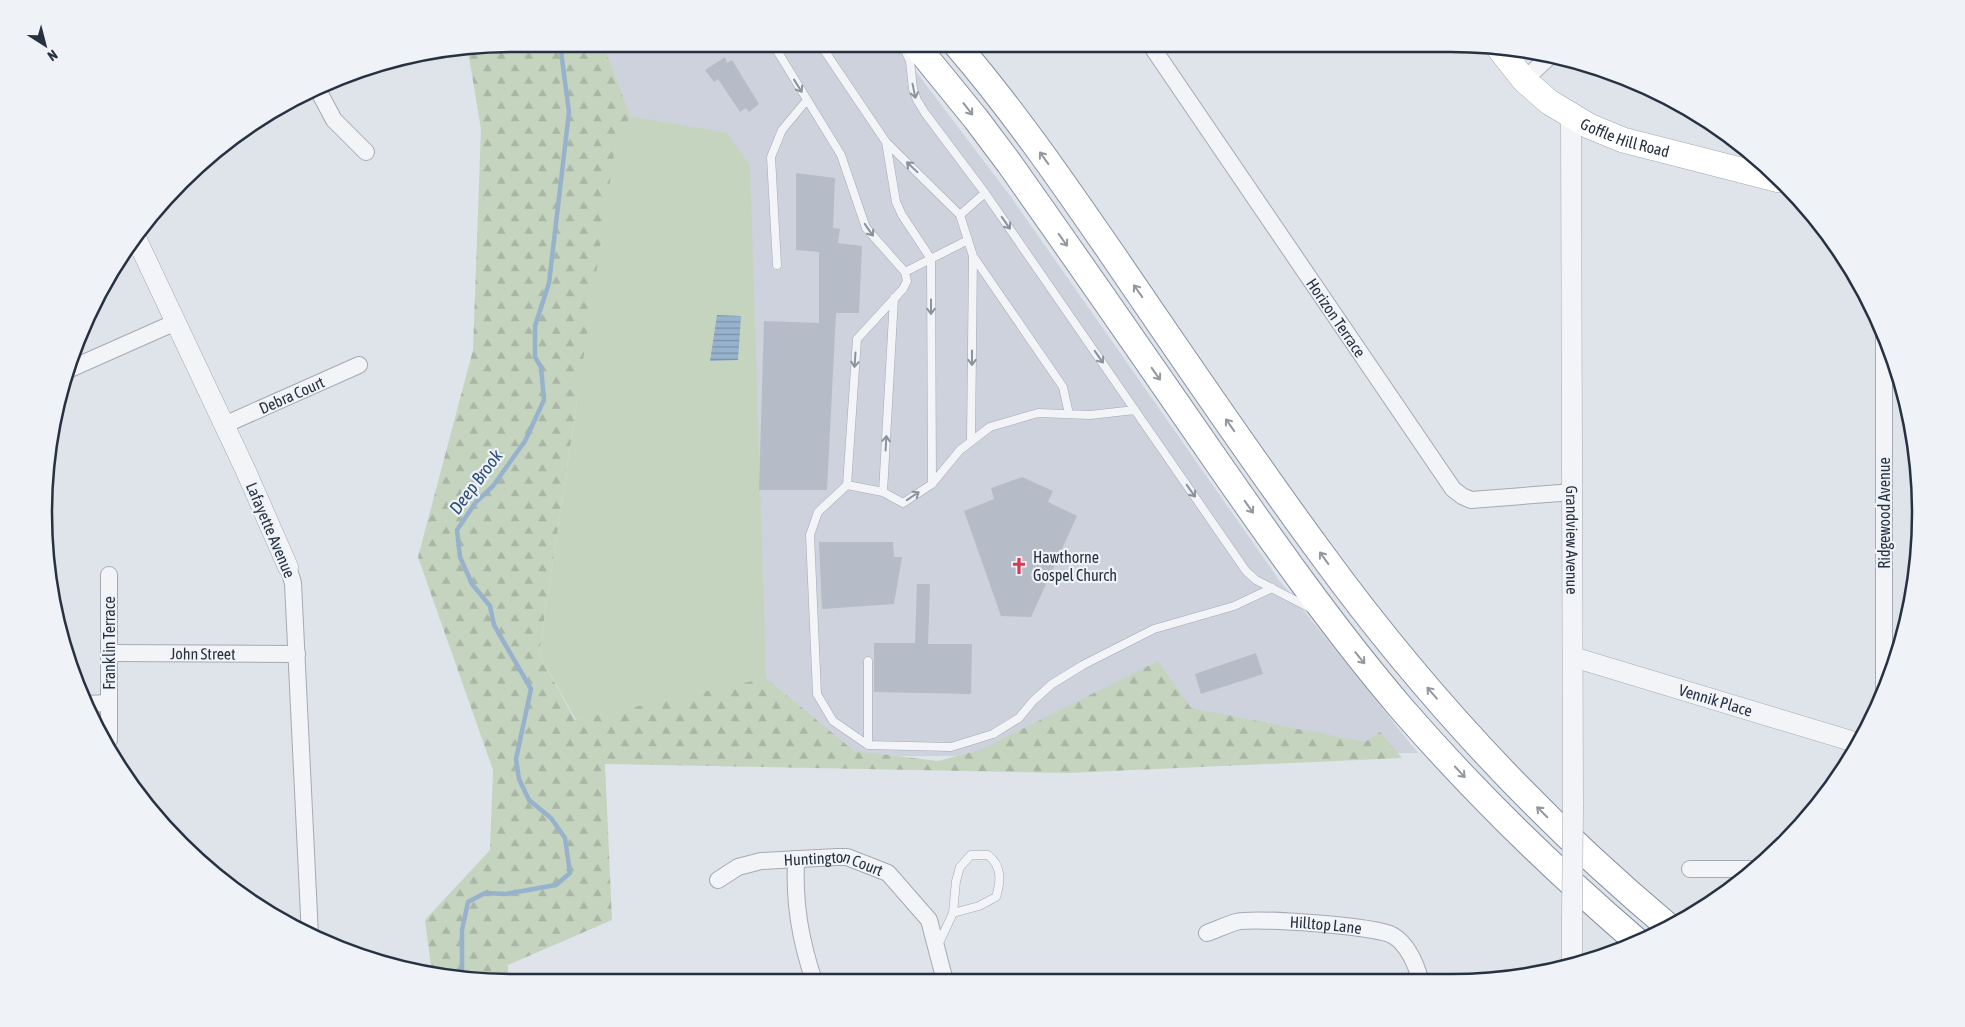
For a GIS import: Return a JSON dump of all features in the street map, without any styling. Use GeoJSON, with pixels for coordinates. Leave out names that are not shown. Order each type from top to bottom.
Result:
{"type":"FeatureCollection","features":[{"type":"Feature","properties":{"kind":"highway"},"geometry":{"type":"LineString","coordinates":[[922,53],[1009,163],[1260,523],[1330,619],[1401,707],[1437,748],[1555,868],[1632,937]]}},
{"type":"Feature","properties":{"kind":"highway"},"geometry":{"type":"LineString","coordinates":[[963,53],[1002,100],[1068,191],[1289,510],[1353,597],[1461,727],[1499,768],[1580,849],[1663,923]]}},
{"type":"Feature","properties":{"kind":"highway"},"geometry":{"type":"LineString","coordinates":[[1555,868],[1619,943]]}},
{"type":"Feature","properties":{"kind":"main road","name":"Goffle Hill Road"},"geometry":{"type":"LineString","coordinates":[[1504,55],[1524,80],[1549,102],[1589,126],[1623,140],[1765,176]]}},
{"type":"Feature","properties":{"kind":"street","name":"Horizon Terrace"},"geometry":{"type":"LineString","coordinates":[[1156,53],[1453,488],[1462,496],[1472,500],[1572,492]]}},
{"type":"Feature","properties":{"kind":"street"},"geometry":{"type":"LineString","coordinates":[[1524,80],[1544,62]]}},
{"type":"Feature","properties":{"kind":"street"},"geometry":{"type":"LineString","coordinates":[[321,95],[334,120],[366,152]]}},
{"type":"Feature","properties":{"kind":"street","name":"Grandview Avenue"},"geometry":{"type":"LineString","coordinates":[[1571,116],[1572,959]]}},
{"type":"Feature","properties":{"kind":"street","name":"Lafayette Avenue"},"geometry":{"type":"LineString","coordinates":[[139,245],[224,425],[288,567],[293,583],[310,927]]}},
{"type":"Feature","properties":{"kind":"street"},"geometry":{"type":"LineString","coordinates":[[77,366],[176,322]]}},
{"type":"Feature","properties":{"kind":"street","name":"Ridgewood Avenue"},"geometry":{"type":"LineString","coordinates":[[1884,355],[1884,672]]}},
{"type":"Feature","properties":{"kind":"street","name":"Debra Court"},"geometry":{"type":"LineString","coordinates":[[224,425],[359,365]]}},
{"type":"Feature","properties":{"kind":"street","name":"Franklin Terrace"},"geometry":{"type":"LineString","coordinates":[[109,576],[109,734]]}},
{"type":"Feature","properties":{"kind":"street","name":"John Street"},"geometry":{"type":"LineString","coordinates":[[109,653],[297,654]]}},
{"type":"Feature","properties":{"kind":"street","name":"Vennik Place"},"geometry":{"type":"LineString","coordinates":[[1573,656],[1852,741]]}},
{"type":"Feature","properties":{"kind":"street"},"geometry":{"type":"LineString","coordinates":[[94,704],[109,704]]}},
{"type":"Feature","properties":{"kind":"street"},"geometry":{"type":"LineString","coordinates":[[1580,849],[1674,917]]}},
{"type":"Feature","properties":{"kind":"street","name":"Huntington Court"},"geometry":{"type":"LineString","coordinates":[[718,880],[738,866],[761,861],[847,856],[888,873],[928,920],[942,974]]}},
{"type":"Feature","properties":{"kind":"street"},"geometry":{"type":"LineString","coordinates":[[796,859],[795,892],[799,923],[805,956],[811,974]]}},
{"type":"Feature","properties":{"kind":"street"},"geometry":{"type":"LineString","coordinates":[[1690,869],[1744,869]]}},
{"type":"Feature","properties":{"kind":"street","name":"Hilltop Lane"},"geometry":{"type":"LineString","coordinates":[[1207,933],[1237,922],[1257,921],[1353,926],[1379,931],[1392,935],[1402,944],[1411,956],[1418,974]]}},
{"type":"Feature","properties":{"kind":"lane"},"geometry":{"type":"LineString","coordinates":[[778,53],[841,155],[866,228],[905,272],[907,281],[903,289],[857,339],[847,486],[818,512],[810,535],[817,694],[833,722],[868,744],[951,747],[993,734],[1019,718],[1033,701],[1052,684],[1083,665],[1154,629],[1234,606],[1272,588]]}},
{"type":"Feature","properties":{"kind":"lane"},"geometry":{"type":"LineString","coordinates":[[826,53],[886,142],[960,215],[973,256],[1063,387],[1069,414]]}},
{"type":"Feature","properties":{"kind":"lane"},"geometry":{"type":"LineString","coordinates":[[906,53],[910,61],[916,100],[985,193],[1246,571],[1256,580],[1330,619]]}},
{"type":"Feature","properties":{"kind":"lane"},"geometry":{"type":"LineString","coordinates":[[777,265],[771,157],[782,130],[807,100]]}},
{"type":"Feature","properties":{"kind":"lane"},"geometry":{"type":"LineString","coordinates":[[886,142],[896,202],[902,215],[931,258],[932,484]]}},
{"type":"Feature","properties":{"kind":"lane"},"geometry":{"type":"LineString","coordinates":[[960,215],[985,193]]}},
{"type":"Feature","properties":{"kind":"lane"},"geometry":{"type":"LineString","coordinates":[[905,272],[968,240]]}},
{"type":"Feature","properties":{"kind":"lane"},"geometry":{"type":"LineString","coordinates":[[971,441],[973,256]]}},
{"type":"Feature","properties":{"kind":"lane"},"geometry":{"type":"LineString","coordinates":[[883,492],[894,298]]}},
{"type":"Feature","properties":{"kind":"lane"},"geometry":{"type":"LineString","coordinates":[[847,486],[883,492],[903,503],[932,484],[960,450],[990,427],[1038,413],[1090,415],[1135,410]]}},
{"type":"Feature","properties":{"kind":"lane"},"geometry":{"type":"LineString","coordinates":[[868,661],[868,744]]}},
{"type":"Feature","properties":{"kind":"lane"},"geometry":{"type":"LineString","coordinates":[[936,949],[953,913],[956,880],[960,867],[971,855],[988,855],[995,861],[1000,874],[1000,885],[996,897],[979,906],[953,913]]}},
{"type":"Feature","properties":{"kind":"shaded area"},"geometry":{"type":"Polygon","coordinates":[[[551,53],[902,53],[1011,197],[1279,580],[1418,753],[607,758],[551,53]]]}},
{"type":"Feature","properties":{"kind":"green space"},"geometry":{"type":"Polygon","coordinates":[[[606,53],[630,116],[615,148],[539,654],[575,720],[766,678],[854,751],[938,761],[980,750],[1158,661],[1191,708],[1365,742],[1380,732],[1402,758],[1067,773],[605,764],[612,920],[508,965],[508,974],[483,974],[431,967],[425,920],[490,850],[493,770],[418,557],[473,350],[481,129],[469,54],[606,53]]]}},
{"type":"Feature","properties":{"kind":"green space"},"geometry":{"type":"Polygon","coordinates":[[[630,116],[727,133],[750,166],[766,678],[576,720],[539,654],[615,148],[630,116]]]}},
{"type":"Feature","properties":{"kind":"water"},"geometry":{"type":"Polygon","coordinates":[[[717,315],[741,316],[738,360],[710,361],[717,315]]]}},
{"type":"Feature","properties":{"kind":"building"},"geometry":{"type":"Polygon","coordinates":[[[725,57],[727,63],[732,60],[759,104],[749,112],[746,108],[740,112],[718,79],[714,82],[705,70],[725,57]]]}},
{"type":"Feature","properties":{"kind":"building"},"geometry":{"type":"Polygon","coordinates":[[[796,173],[835,178],[833,228],[840,229],[838,243],[862,246],[859,313],[836,313],[827,490],[759,490],[764,321],[819,323],[819,252],[796,250],[796,173]]]}},
{"type":"Feature","properties":{"kind":"building","name":"Hawthorne Gospel Church"},"geometry":{"type":"Polygon","coordinates":[[[1022,477],[1053,491],[1048,502],[1077,516],[1031,617],[1001,616],[964,511],[994,499],[991,488],[1022,477]]]}},
{"type":"Feature","properties":{"kind":"building"},"geometry":{"type":"Polygon","coordinates":[[[819,542],[893,542],[894,557],[902,557],[894,604],[822,609],[819,542]]]}},
{"type":"Feature","properties":{"kind":"building"},"geometry":{"type":"Polygon","coordinates":[[[917,584],[930,584],[928,644],[972,644],[971,694],[874,692],[874,643],[915,643],[917,584]]]}},
{"type":"Feature","properties":{"kind":"building"},"geometry":{"type":"Polygon","coordinates":[[[1256,653],[1263,674],[1201,694],[1195,674],[1256,653]]]}},
{"type":"Feature","properties":{"kind":"waterway","name":"Deep Brook"},"geometry":{"type":"LineString","coordinates":[[462,972],[462,930],[468,902],[485,893],[506,894],[556,885],[570,873],[565,838],[551,818],[529,800],[519,779],[516,759],[531,689],[494,625],[490,606],[472,584],[460,557],[457,530],[476,502],[493,486],[525,441],[544,400],[541,367],[535,357],[535,326],[549,283],[569,112],[561,53]]}},
{"type":"Feature","properties":{"kind":"place","name":"Hawthorne Gospel Church"},"geometry":{"type":"Point","coordinates":[1019,566]}}]}
